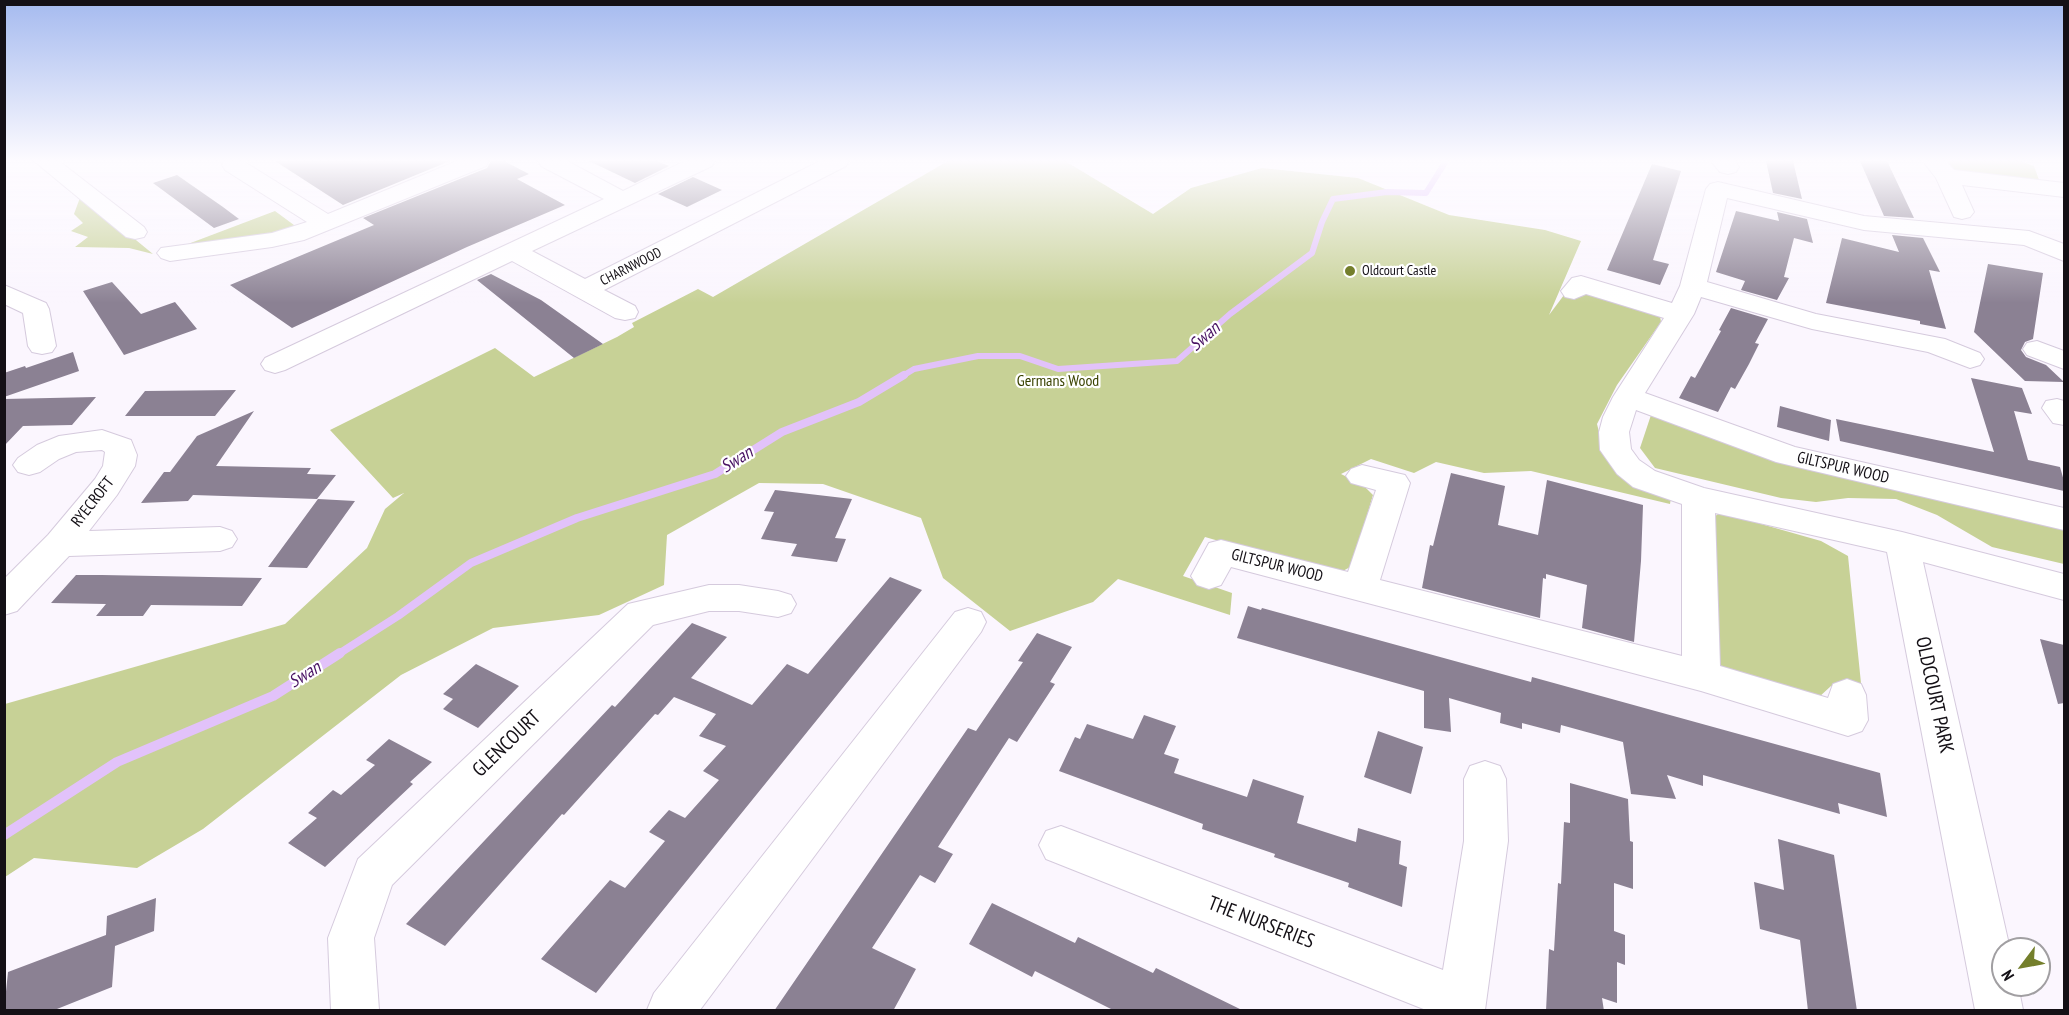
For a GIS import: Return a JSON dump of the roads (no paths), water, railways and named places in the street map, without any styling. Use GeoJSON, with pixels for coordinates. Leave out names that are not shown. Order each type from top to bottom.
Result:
{"type":"FeatureCollection","features":[{"type":"Feature","properties":{"kind":"street"},"geometry":{"type":"LineString","coordinates":[[105,208],[135,232]]}},
{"type":"Feature","properties":{"kind":"street"},"geometry":{"type":"LineString","coordinates":[[304,208],[326,223]]}},
{"type":"Feature","properties":{"kind":"street"},"geometry":{"type":"LineString","coordinates":[[170,253],[295,235],[362,208]]}},
{"type":"Feature","properties":{"kind":"street"},"geometry":{"type":"LineString","coordinates":[[275,364],[601,208]]}},
{"type":"Feature","properties":{"kind":"street","name":"CHARNWOOD"},"geometry":{"type":"LineString","coordinates":[[584,290],[745,208]]}},
{"type":"Feature","properties":{"kind":"street"},"geometry":{"type":"LineString","coordinates":[[1713,208],[1693,286],[1680,314],[1628,397],[1614,432],[1616,450],[1620,459],[1644,479],[1698,498],[1902,544],[2064,587]]}},
{"type":"Feature","properties":{"kind":"street"},"geometry":{"type":"LineString","coordinates":[[1801,208],[1864,223],[2029,238],[2064,253]]}},
{"type":"Feature","properties":{"kind":"street"},"geometry":{"type":"LineString","coordinates":[[1960,208],[1962,212]]}},
{"type":"Feature","properties":{"kind":"street","name":"CHARNWOOD"},"geometry":{"type":"LineString","coordinates":[[513,250],[625,312]]}},
{"type":"Feature","properties":{"kind":"street"},"geometry":{"type":"LineString","coordinates":[[1574,291],[1581,284],[1680,314]]}},
{"type":"Feature","properties":{"kind":"street"},"geometry":{"type":"LineString","coordinates":[[1693,286],[1812,321],[1935,345],[1970,358]]}},
{"type":"Feature","properties":{"kind":"street"},"geometry":{"type":"LineString","coordinates":[[4,293],[36,309],[42,346]]}},
{"type":"Feature","properties":{"kind":"street"},"geometry":{"type":"LineString","coordinates":[[2037,350],[2064,361]]}},
{"type":"Feature","properties":{"kind":"street","name":"GILTSPUR WOOD"},"geometry":{"type":"LineString","coordinates":[[1628,397],[1787,455],[2064,519]]}},
{"type":"Feature","properties":{"kind":"street","name":"RYECROFT"},"geometry":{"type":"LineString","coordinates":[[4,602],[60,544],[106,487],[119,466],[120,447],[102,440],[70,443],[48,452],[29,465]]}},
{"type":"Feature","properties":{"kind":"street"},"geometry":{"type":"LineString","coordinates":[[1360,587],[1394,483],[1362,476]]}},
{"type":"Feature","properties":{"kind":"street"},"geometry":{"type":"LineString","coordinates":[[1698,498],[1701,676]]}},
{"type":"Feature","properties":{"kind":"street","name":"RYECROFT"},"geometry":{"type":"LineString","coordinates":[[60,544],[220,539]]}},
{"type":"Feature","properties":{"kind":"street","name":"OLDCOURT PARK"},"geometry":{"type":"LineString","coordinates":[[1902,544],[1999,1011]]}},
{"type":"Feature","properties":{"kind":"street","name":"GILTSPUR WOOD"},"geometry":{"type":"LineString","coordinates":[[1209,576],[1221,552],[1701,676],[1848,720],[1847,695]]}},
{"type":"Feature","properties":{"kind":"street","name":"GLENCOURT"},"geometry":{"type":"LineString","coordinates":[[355,1011],[351,938],[374,873],[641,614],[709,598],[739,598],[778,604]]}},
{"type":"Feature","properties":{"kind":"street"},"geometry":{"type":"LineString","coordinates":[[671,1011],[968,622]]}},
{"type":"Feature","properties":{"kind":"street","name":"THE NURSERIES"},"geometry":{"type":"LineString","coordinates":[[1061,845],[1462,1006],[1486,841],[1485,779]]}},
{"type":"Feature","properties":{"kind":"waterway","name":"Swan"},"geometry":{"type":"LineString","coordinates":[[901,377],[914,369],[978,356],[1020,356],[1058,369],[1177,361],[1230,314],[1312,253],[1329,208]]}},
{"type":"Feature","properties":{"kind":"waterway","name":"Swan"},"geometry":{"type":"LineString","coordinates":[[337,655],[398,616],[471,563],[577,518],[715,474],[782,432],[859,402],[904,375]]}},
{"type":"Feature","properties":{"kind":"waterway","name":"Swan"},"geometry":{"type":"LineString","coordinates":[[4,835],[117,762],[273,696],[340,653]]}},
{"type":"Feature","properties":{"kind":"place","name":"Oldcourt Castle"},"geometry":{"type":"Point","coordinates":[1350,271]}},
{"type":"Feature","properties":{"kind":"park label","name":"Germans Wood"},"geometry":{"type":"Point","coordinates":[1058,381]}}]}
